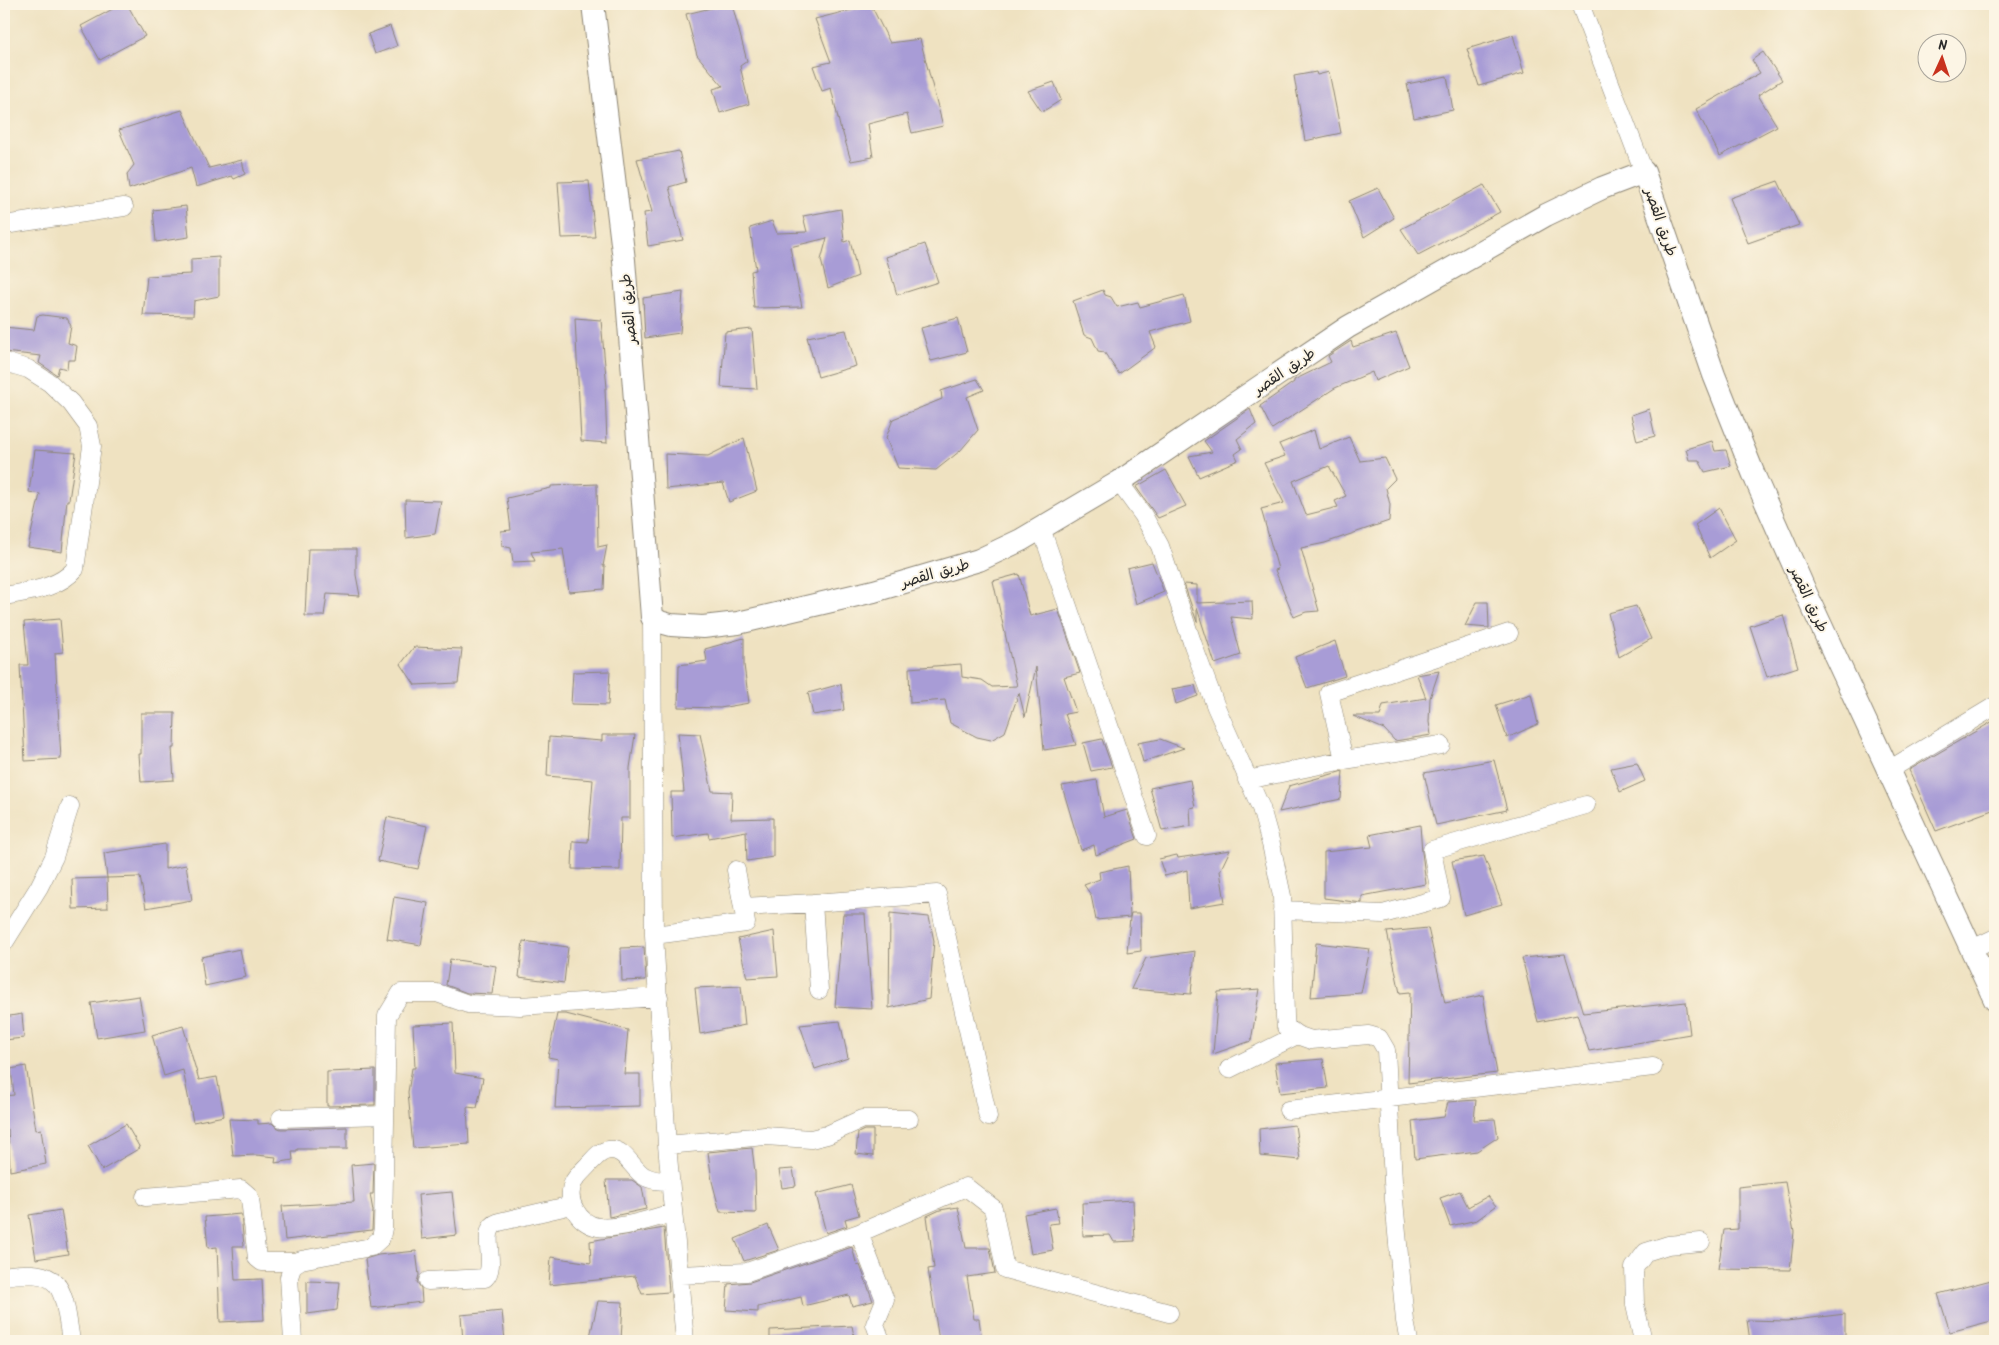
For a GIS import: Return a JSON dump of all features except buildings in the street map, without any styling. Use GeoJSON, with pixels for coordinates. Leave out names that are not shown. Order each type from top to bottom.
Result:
{"type":"FeatureCollection","features":[{"type":"Feature","properties":{"kind":"street","name":"طريق القصر"},"geometry":{"type":"LineString","coordinates":[[593,4],[624,260],[652,617],[660,622],[671,625],[703,627],[738,624],[874,591],[979,560],[1041,528],[1118,482],[1348,327],[1546,214],[1602,188],[1644,172],[1714,375],[1756,480],[1995,1000]]}},
{"type":"Feature","properties":{"kind":"street"},"geometry":{"type":"LineString","coordinates":[[1580,4],[1644,172]]}},
{"type":"Feature","properties":{"kind":"street"},"geometry":{"type":"LineString","coordinates":[[4,225],[124,207]]}},
{"type":"Feature","properties":{"kind":"street"},"geometry":{"type":"LineString","coordinates":[[4,362],[28,369],[50,383],[71,403],[88,426],[92,446],[76,569],[67,578],[54,585],[4,596]]}},
{"type":"Feature","properties":{"kind":"street"},"geometry":{"type":"LineString","coordinates":[[1118,482],[1143,515],[1160,546],[1216,707],[1261,808],[1282,896],[1286,1028],[1297,1035],[1311,1040],[1369,1035],[1379,1038],[1386,1050],[1395,1209],[1405,1321],[1409,1341]]}},
{"type":"Feature","properties":{"kind":"street"},"geometry":{"type":"LineString","coordinates":[[1041,528],[1147,836]]}},
{"type":"Feature","properties":{"kind":"street"},"geometry":{"type":"LineString","coordinates":[[652,617],[654,935],[667,1145],[685,1341]]}},
{"type":"Feature","properties":{"kind":"street"},"geometry":{"type":"LineString","coordinates":[[1344,760],[1329,693],[1509,634]]}},
{"type":"Feature","properties":{"kind":"street"},"geometry":{"type":"LineString","coordinates":[[1888,770],[1995,706]]}},
{"type":"Feature","properties":{"kind":"street"},"geometry":{"type":"LineString","coordinates":[[1248,780],[1344,760],[1441,745]]}},
{"type":"Feature","properties":{"kind":"street"},"geometry":{"type":"LineString","coordinates":[[1282,910],[1384,914],[1441,898],[1432,850],[1586,804]]}},
{"type":"Feature","properties":{"kind":"street"},"geometry":{"type":"LineString","coordinates":[[4,943],[39,887],[54,857],[70,806]]}},
{"type":"Feature","properties":{"kind":"street"},"geometry":{"type":"LineString","coordinates":[[654,935],[746,923],[736,870]]}},
{"type":"Feature","properties":{"kind":"street"},"geometry":{"type":"LineString","coordinates":[[743,907],[937,894],[988,1117]]}},
{"type":"Feature","properties":{"kind":"street"},"geometry":{"type":"LineString","coordinates":[[813,903],[819,990]]}},
{"type":"Feature","properties":{"kind":"street"},"geometry":{"type":"LineString","coordinates":[[1972,949],[1995,938]]}},
{"type":"Feature","properties":{"kind":"street"},"geometry":{"type":"LineString","coordinates":[[145,1197],[241,1189],[248,1195],[250,1200],[257,1258],[262,1262],[296,1262],[371,1247],[381,1238],[386,1115],[387,1016],[401,993],[437,993],[468,1004],[520,1006],[659,997]]}},
{"type":"Feature","properties":{"kind":"street"},"geometry":{"type":"LineString","coordinates":[[1229,1069],[1297,1035]]}},
{"type":"Feature","properties":{"kind":"street"},"geometry":{"type":"LineString","coordinates":[[1288,1110],[1653,1067]]}},
{"type":"Feature","properties":{"kind":"street"},"geometry":{"type":"LineString","coordinates":[[281,1118],[386,1115]]}},
{"type":"Feature","properties":{"kind":"street"},"geometry":{"type":"LineString","coordinates":[[667,1145],[766,1136],[811,1139],[827,1135],[862,1119],[908,1119]]}},
{"type":"Feature","properties":{"kind":"street"},"geometry":{"type":"LineString","coordinates":[[670,1181],[651,1180],[644,1176],[620,1152],[607,1150],[599,1154],[576,1178],[571,1190],[572,1205],[587,1223],[599,1227],[617,1226],[673,1213]]}},
{"type":"Feature","properties":{"kind":"street"},"geometry":{"type":"LineString","coordinates":[[680,1275],[747,1272],[859,1233],[966,1187],[993,1208],[1005,1270],[1169,1313]]}},
{"type":"Feature","properties":{"kind":"street"},"geometry":{"type":"LineString","coordinates":[[428,1281],[484,1278],[490,1270],[489,1233],[492,1226],[499,1222],[572,1205]]}},
{"type":"Feature","properties":{"kind":"street"},"geometry":{"type":"LineString","coordinates":[[859,1233],[885,1300],[875,1324],[881,1341]]}},
{"type":"Feature","properties":{"kind":"street"},"geometry":{"type":"LineString","coordinates":[[1643,1341],[1635,1305],[1634,1268],[1646,1252],[1668,1245],[1701,1242]]}},
{"type":"Feature","properties":{"kind":"street"},"geometry":{"type":"LineString","coordinates":[[293,1341],[289,1273],[296,1262]]}},
{"type":"Feature","properties":{"kind":"street"},"geometry":{"type":"LineString","coordinates":[[4,1276],[44,1275],[55,1282],[65,1299],[71,1341]]}}]}
